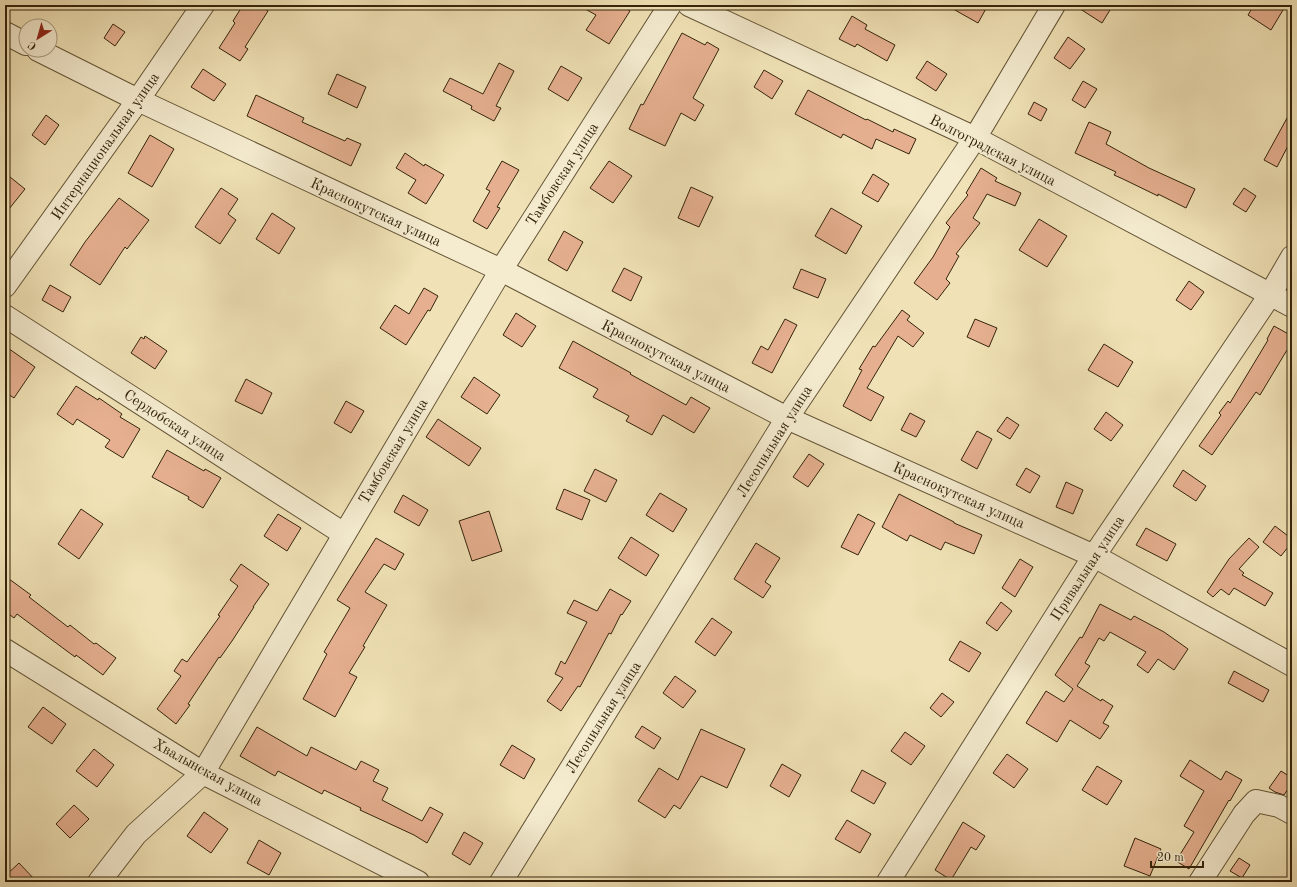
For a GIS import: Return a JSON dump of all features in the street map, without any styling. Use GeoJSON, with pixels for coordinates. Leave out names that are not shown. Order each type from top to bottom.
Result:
{"type":"FeatureCollection","features":[{"type":"Feature","properties":{"kind":"street","name":"Интернациональная улица"},"geometry":{"type":"LineString","coordinates":[[5,286],[138,100],[203,5]]}},
{"type":"Feature","properties":{"kind":"street","name":"Тамбовская улица"},"geometry":{"type":"LineString","coordinates":[[99,882],[136,834],[203,773],[501,270],[670,5]]}},
{"type":"Feature","properties":{"kind":"street","name":"Волгоградская улица"},"geometry":{"type":"LineString","coordinates":[[689,5],[975,138],[1292,306]]}},
{"type":"Feature","properties":{"kind":"street","name":"Лесопильная улица"},"geometry":{"type":"LineString","coordinates":[[501,882],[787,418],[975,138],[1054,5]]}},
{"type":"Feature","properties":{"kind":"street"},"geometry":{"type":"LineString","coordinates":[[5,33],[18,40]]}},
{"type":"Feature","properties":{"kind":"street","name":"Краснокутская улица"},"geometry":{"type":"LineString","coordinates":[[54,58],[138,100],[501,270],[787,418],[1094,556],[1292,665]]}},
{"type":"Feature","properties":{"kind":"street","name":"Привальная улица"},"geometry":{"type":"LineString","coordinates":[[888,882],[1094,556],[1270,295],[1292,257]]}},
{"type":"Feature","properties":{"kind":"street","name":"Сердобская улица"},"geometry":{"type":"LineString","coordinates":[[5,316],[344,534]]}},
{"type":"Feature","properties":{"kind":"street","name":"Хвалынская улица"},"geometry":{"type":"LineString","coordinates":[[5,650],[203,773],[418,882]]}},
{"type":"Feature","properties":{"kind":"street"},"geometry":{"type":"LineString","coordinates":[[1200,882],[1244,814],[1256,801],[1279,806],[1292,813]]}},
{"type":"Feature","properties":{"kind":"building"},"geometry":{"type":"Polygon","coordinates":[[[243,5],[260,5],[268,11],[245,47],[248,49],[240,61],[219,48],[235,23],[233,21],[243,5]]]}},
{"type":"Feature","properties":{"kind":"building"},"geometry":{"type":"Polygon","coordinates":[[[578,5],[620,5],[630,11],[609,44],[586,30],[596,15],[578,5]]]}},
{"type":"Feature","properties":{"kind":"building"},"geometry":{"type":"Polygon","coordinates":[[[946,5],[988,5],[978,23],[946,5]]]}},
{"type":"Feature","properties":{"kind":"building"},"geometry":{"type":"Polygon","coordinates":[[[1074,5],[1113,5],[1102,23],[1074,5]]]}},
{"type":"Feature","properties":{"kind":"building"},"geometry":{"type":"Polygon","coordinates":[[[1254,5],[1286,5],[1271,30],[1248,15],[1254,5]]]}},
{"type":"Feature","properties":{"kind":"building"},"geometry":{"type":"Polygon","coordinates":[[[852,16],[867,25],[865,29],[895,45],[887,61],[857,44],[855,47],[839,39],[852,16]]]}},
{"type":"Feature","properties":{"kind":"building"},"geometry":{"type":"Polygon","coordinates":[[[113,24],[125,32],[115,46],[104,38],[113,24]]]}},
{"type":"Feature","properties":{"kind":"building"},"geometry":{"type":"Polygon","coordinates":[[[682,33],[705,45],[707,42],[719,49],[693,98],[704,105],[695,121],[681,113],[665,146],[629,129],[641,104],[643,105],[682,33]]]}},
{"type":"Feature","properties":{"kind":"building"},"geometry":{"type":"Polygon","coordinates":[[[1068,37],[1085,49],[1070,69],[1054,58],[1068,37]]]}},
{"type":"Feature","properties":{"kind":"building"},"geometry":{"type":"Polygon","coordinates":[[[927,61],[947,74],[936,91],[916,78],[927,61]]]}},
{"type":"Feature","properties":{"kind":"building"},"geometry":{"type":"Polygon","coordinates":[[[499,63],[514,71],[496,106],[501,108],[494,121],[471,109],[472,106],[443,91],[450,78],[483,94],[499,63]]]}},
{"type":"Feature","properties":{"kind":"building"},"geometry":{"type":"Polygon","coordinates":[[[561,66],[582,78],[568,101],[548,89],[561,66]]]}},
{"type":"Feature","properties":{"kind":"building"},"geometry":{"type":"Polygon","coordinates":[[[203,69],[226,84],[214,101],[191,87],[203,69]]]}},
{"type":"Feature","properties":{"kind":"building"},"geometry":{"type":"Polygon","coordinates":[[[764,70],[783,81],[772,99],[754,87],[764,70]]]}},
{"type":"Feature","properties":{"kind":"building"},"geometry":{"type":"Polygon","coordinates":[[[337,74],[366,87],[357,108],[328,94],[337,74]]]}},
{"type":"Feature","properties":{"kind":"building"},"geometry":{"type":"Polygon","coordinates":[[[1083,81],[1097,89],[1085,108],[1072,100],[1083,81]]]}},
{"type":"Feature","properties":{"kind":"building"},"geometry":{"type":"Polygon","coordinates":[[[808,90],[866,120],[867,119],[893,132],[894,129],[916,139],[909,154],[876,139],[872,149],[843,134],[841,138],[795,114],[808,90]]]}},
{"type":"Feature","properties":{"kind":"building"},"geometry":{"type":"Polygon","coordinates":[[[256,95],[304,118],[302,122],[345,141],[347,138],[361,144],[351,166],[247,116],[256,95]]]}},
{"type":"Feature","properties":{"kind":"building"},"geometry":{"type":"Polygon","coordinates":[[[1034,102],[1047,109],[1041,121],[1028,114],[1034,102]]]}},
{"type":"Feature","properties":{"kind":"building"},"geometry":{"type":"Polygon","coordinates":[[[1292,109],[1292,138],[1277,167],[1264,160],[1292,109]]]}},
{"type":"Feature","properties":{"kind":"building"},"geometry":{"type":"Polygon","coordinates":[[[46,115],[59,125],[45,145],[32,135],[46,115]]]}},
{"type":"Feature","properties":{"kind":"building"},"geometry":{"type":"Polygon","coordinates":[[[1089,122],[1111,132],[1106,144],[1149,168],[1195,189],[1186,208],[1114,175],[1116,172],[1075,153],[1089,122]]]}},
{"type":"Feature","properties":{"kind":"building"},"geometry":{"type":"Polygon","coordinates":[[[150,135],[174,149],[152,187],[128,173],[150,135]]]}},
{"type":"Feature","properties":{"kind":"building"},"geometry":{"type":"Polygon","coordinates":[[[405,153],[424,166],[425,164],[444,175],[426,204],[408,193],[416,180],[396,168],[405,153]]]}},
{"type":"Feature","properties":{"kind":"building"},"geometry":{"type":"Polygon","coordinates":[[[502,161],[519,170],[497,207],[500,208],[487,229],[473,221],[490,191],[486,189],[502,161]]]}},
{"type":"Feature","properties":{"kind":"building"},"geometry":{"type":"Polygon","coordinates":[[[609,161],[632,176],[613,203],[590,188],[609,161]]]}},
{"type":"Feature","properties":{"kind":"building"},"geometry":{"type":"Polygon","coordinates":[[[981,168],[997,178],[995,181],[1021,193],[1015,206],[987,194],[973,218],[980,223],[956,254],[959,256],[946,279],[950,283],[937,300],[914,283],[933,257],[950,227],[946,223],[968,195],[966,193],[981,168]]]}},
{"type":"Feature","properties":{"kind":"building"},"geometry":{"type":"Polygon","coordinates":[[[5,173],[25,189],[5,214],[5,173]]]}},
{"type":"Feature","properties":{"kind":"building"},"geometry":{"type":"Polygon","coordinates":[[[873,174],[889,184],[878,202],[862,193],[873,174]]]}},
{"type":"Feature","properties":{"kind":"building"},"geometry":{"type":"Polygon","coordinates":[[[691,187],[713,197],[699,227],[678,218],[691,187]]]}},
{"type":"Feature","properties":{"kind":"building"},"geometry":{"type":"Polygon","coordinates":[[[221,188],[238,199],[228,214],[236,220],[220,244],[195,227],[221,188]]]}},
{"type":"Feature","properties":{"kind":"building"},"geometry":{"type":"Polygon","coordinates":[[[1244,188],[1256,196],[1246,212],[1233,204],[1244,188]]]}},
{"type":"Feature","properties":{"kind":"building"},"geometry":{"type":"Polygon","coordinates":[[[119,198],[149,220],[127,249],[125,247],[100,285],[70,265],[85,242],[119,198]]]}},
{"type":"Feature","properties":{"kind":"building"},"geometry":{"type":"Polygon","coordinates":[[[831,208],[862,226],[846,254],[815,236],[831,208]]]}},
{"type":"Feature","properties":{"kind":"building"},"geometry":{"type":"Polygon","coordinates":[[[272,213],[295,228],[279,254],[256,239],[272,213]]]}},
{"type":"Feature","properties":{"kind":"building"},"geometry":{"type":"Polygon","coordinates":[[[1039,219],[1067,236],[1047,267],[1019,250],[1039,219]]]}},
{"type":"Feature","properties":{"kind":"building"},"geometry":{"type":"Polygon","coordinates":[[[564,231],[583,242],[567,271],[548,260],[564,231]]]}},
{"type":"Feature","properties":{"kind":"building"},"geometry":{"type":"Polygon","coordinates":[[[624,268],[642,277],[631,301],[612,291],[624,268]]]}},
{"type":"Feature","properties":{"kind":"building"},"geometry":{"type":"Polygon","coordinates":[[[801,269],[826,279],[818,298],[793,288],[801,269]]]}},
{"type":"Feature","properties":{"kind":"building"},"geometry":{"type":"Polygon","coordinates":[[[1189,281],[1204,292],[1191,310],[1176,300],[1189,281]]]}},
{"type":"Feature","properties":{"kind":"building"},"geometry":{"type":"Polygon","coordinates":[[[50,285],[71,297],[63,312],[42,300],[50,285]]]}},
{"type":"Feature","properties":{"kind":"building"},"geometry":{"type":"Polygon","coordinates":[[[424,288],[438,296],[430,311],[428,310],[406,345],[380,328],[395,305],[409,314],[424,288]]]}},
{"type":"Feature","properties":{"kind":"building"},"geometry":{"type":"Polygon","coordinates":[[[902,310],[910,316],[907,320],[924,333],[913,347],[898,336],[867,388],[884,397],[871,421],[843,406],[862,370],[859,369],[873,346],[875,347],[902,310]]]}},
{"type":"Feature","properties":{"kind":"building"},"geometry":{"type":"Polygon","coordinates":[[[516,313],[536,326],[522,347],[503,335],[516,313]]]}},
{"type":"Feature","properties":{"kind":"building"},"geometry":{"type":"Polygon","coordinates":[[[785,319],[797,325],[772,373],[752,363],[761,346],[768,350],[785,319]]]}},
{"type":"Feature","properties":{"kind":"building"},"geometry":{"type":"Polygon","coordinates":[[[975,319],[997,328],[989,347],[967,337],[975,319]]]}},
{"type":"Feature","properties":{"kind":"building"},"geometry":{"type":"Polygon","coordinates":[[[1274,326],[1292,336],[1292,353],[1287,350],[1260,395],[1256,392],[1212,455],[1199,446],[1221,415],[1219,413],[1228,401],[1230,403],[1268,340],[1267,339],[1274,326]]]}},
{"type":"Feature","properties":{"kind":"building"},"geometry":{"type":"Polygon","coordinates":[[[145,336],[167,351],[155,369],[131,353],[141,337],[144,339],[145,336]]]}},
{"type":"Feature","properties":{"kind":"building"},"geometry":{"type":"Polygon","coordinates":[[[573,341],[686,405],[691,397],[710,408],[694,433],[663,415],[652,435],[626,421],[629,416],[593,397],[598,389],[559,368],[573,341]]]}},
{"type":"Feature","properties":{"kind":"building"},"geometry":{"type":"Polygon","coordinates":[[[1104,344],[1133,362],[1118,387],[1088,370],[1104,344]]]}},
{"type":"Feature","properties":{"kind":"building"},"geometry":{"type":"Polygon","coordinates":[[[5,346],[35,367],[14,398],[5,392],[5,346]]]}},
{"type":"Feature","properties":{"kind":"building"},"geometry":{"type":"Polygon","coordinates":[[[474,377],[500,395],[487,414],[461,397],[474,377]]]}},
{"type":"Feature","properties":{"kind":"building"},"geometry":{"type":"Polygon","coordinates":[[[246,379],[272,393],[262,414],[235,401],[246,379]]]}},
{"type":"Feature","properties":{"kind":"building"},"geometry":{"type":"Polygon","coordinates":[[[76,386],[98,400],[99,398],[122,414],[120,417],[140,429],[123,458],[105,447],[110,440],[77,419],[73,425],[57,414],[76,386]]]}},
{"type":"Feature","properties":{"kind":"building"},"geometry":{"type":"Polygon","coordinates":[[[346,401],[364,411],[351,433],[334,423],[346,401]]]}},
{"type":"Feature","properties":{"kind":"building"},"geometry":{"type":"Polygon","coordinates":[[[1106,412],[1123,425],[1111,441],[1094,429],[1106,412]]]}},
{"type":"Feature","properties":{"kind":"building"},"geometry":{"type":"Polygon","coordinates":[[[910,413],[925,421],[916,437],[901,430],[910,413]]]}},
{"type":"Feature","properties":{"kind":"building"},"geometry":{"type":"Polygon","coordinates":[[[1007,417],[1019,425],[1010,439],[997,431],[1007,417]]]}},
{"type":"Feature","properties":{"kind":"building"},"geometry":{"type":"Polygon","coordinates":[[[438,419],[481,448],[469,466],[426,437],[438,419]]]}},
{"type":"Feature","properties":{"kind":"building"},"geometry":{"type":"Polygon","coordinates":[[[977,431],[992,439],[977,469],[961,460],[977,431]]]}},
{"type":"Feature","properties":{"kind":"building"},"geometry":{"type":"Polygon","coordinates":[[[167,450],[204,471],[205,469],[221,478],[203,508],[188,499],[189,497],[152,477],[167,450]]]}},
{"type":"Feature","properties":{"kind":"building"},"geometry":{"type":"Polygon","coordinates":[[[809,454],[824,464],[808,487],[793,477],[809,454]]]}},
{"type":"Feature","properties":{"kind":"building"},"geometry":{"type":"Polygon","coordinates":[[[1026,468],[1040,476],[1030,493],[1016,485],[1026,468]]]}},
{"type":"Feature","properties":{"kind":"building"},"geometry":{"type":"Polygon","coordinates":[[[595,469],[617,480],[606,502],[584,491],[595,469]]]}},
{"type":"Feature","properties":{"kind":"building"},"geometry":{"type":"Polygon","coordinates":[[[1183,470],[1206,486],[1196,501],[1173,486],[1183,470]]]}},
{"type":"Feature","properties":{"kind":"building"},"geometry":{"type":"Polygon","coordinates":[[[1066,482],[1083,490],[1073,514],[1056,507],[1066,482]]]}},
{"type":"Feature","properties":{"kind":"building"},"geometry":{"type":"Polygon","coordinates":[[[564,489],[590,500],[582,520],[556,509],[564,489]]]}},
{"type":"Feature","properties":{"kind":"building"},"geometry":{"type":"Polygon","coordinates":[[[660,493],[687,509],[673,532],[646,515],[660,493]]]}},
{"type":"Feature","properties":{"kind":"building"},"geometry":{"type":"Polygon","coordinates":[[[899,494],[954,523],[982,535],[974,554],[945,542],[941,550],[910,535],[907,541],[882,527],[899,494]]]}},
{"type":"Feature","properties":{"kind":"building"},"geometry":{"type":"Polygon","coordinates":[[[403,495],[428,510],[419,526],[394,512],[403,495]]]}},
{"type":"Feature","properties":{"kind":"building"},"geometry":{"type":"Polygon","coordinates":[[[81,509],[103,524],[79,559],[58,544],[81,509]]]}},
{"type":"Feature","properties":{"kind":"building"},"geometry":{"type":"Polygon","coordinates":[[[489,511],[502,551],[472,561],[459,521],[489,511]]]}},
{"type":"Feature","properties":{"kind":"building"},"geometry":{"type":"Polygon","coordinates":[[[278,514],[301,528],[287,551],[264,536],[278,514]]]}},
{"type":"Feature","properties":{"kind":"building"},"geometry":{"type":"Polygon","coordinates":[[[858,514],[875,523],[858,555],[841,547],[858,514]]]}},
{"type":"Feature","properties":{"kind":"building"},"geometry":{"type":"Polygon","coordinates":[[[1275,526],[1292,539],[1292,542],[1281,556],[1263,542],[1275,526]]]}},
{"type":"Feature","properties":{"kind":"building"},"geometry":{"type":"Polygon","coordinates":[[[1146,528],[1176,544],[1167,561],[1136,545],[1146,528]]]}},
{"type":"Feature","properties":{"kind":"building"},"geometry":{"type":"Polygon","coordinates":[[[631,537],[659,555],[646,576],[618,558],[631,537]]]}},
{"type":"Feature","properties":{"kind":"building"},"geometry":{"type":"Polygon","coordinates":[[[376,538],[404,554],[395,570],[384,564],[365,592],[387,605],[363,646],[365,647],[349,673],[357,677],[335,717],[303,699],[327,654],[324,652],[350,608],[337,600],[376,538]]]}},
{"type":"Feature","properties":{"kind":"building"},"geometry":{"type":"Polygon","coordinates":[[[1249,538],[1259,547],[1239,569],[1244,573],[1242,575],[1273,593],[1265,606],[1234,588],[1229,595],[1221,589],[1213,597],[1207,592],[1229,559],[1249,538]]]}},
{"type":"Feature","properties":{"kind":"building"},"geometry":{"type":"Polygon","coordinates":[[[756,543],[780,558],[765,582],[771,586],[763,598],[734,579],[756,543]]]}},
{"type":"Feature","properties":{"kind":"building"},"geometry":{"type":"Polygon","coordinates":[[[1020,559],[1033,567],[1015,597],[1002,588],[1020,559]]]}},
{"type":"Feature","properties":{"kind":"building"},"geometry":{"type":"Polygon","coordinates":[[[241,564],[269,584],[232,641],[220,658],[219,657],[188,704],[190,705],[176,724],[157,709],[181,676],[174,671],[182,659],[187,662],[220,616],[218,615],[238,586],[230,580],[241,564]]]}},
{"type":"Feature","properties":{"kind":"building"},"geometry":{"type":"Polygon","coordinates":[[[5,576],[31,595],[29,597],[68,627],[70,625],[94,644],[96,643],[116,658],[103,675],[76,655],[75,657],[17,614],[14,618],[5,611],[5,576]]]}},
{"type":"Feature","properties":{"kind":"building"},"geometry":{"type":"Polygon","coordinates":[[[610,589],[631,601],[622,615],[621,614],[611,634],[609,633],[580,687],[578,686],[561,711],[547,701],[563,678],[555,674],[561,661],[565,664],[587,622],[567,613],[574,600],[597,611],[610,589]]]}},
{"type":"Feature","properties":{"kind":"building"},"geometry":{"type":"Polygon","coordinates":[[[1001,602],[1012,611],[997,631],[986,623],[1001,602]]]}},
{"type":"Feature","properties":{"kind":"building"},"geometry":{"type":"Polygon","coordinates":[[[1100,604],[1131,620],[1134,616],[1164,632],[1188,649],[1174,670],[1158,659],[1148,673],[1137,665],[1146,652],[1110,632],[1104,641],[1099,638],[1085,663],[1090,666],[1077,686],[1101,701],[1102,699],[1113,706],[1103,723],[1109,726],[1100,739],[1070,720],[1057,742],[1026,723],[1046,691],[1064,702],[1073,689],[1055,675],[1080,637],[1082,638],[1100,604]]]}},
{"type":"Feature","properties":{"kind":"building"},"geometry":{"type":"Polygon","coordinates":[[[712,618],[732,632],[715,656],[695,642],[712,618]]]}},
{"type":"Feature","properties":{"kind":"building"},"geometry":{"type":"Polygon","coordinates":[[[960,641],[981,653],[969,672],[949,660],[960,641]]]}},
{"type":"Feature","properties":{"kind":"building"},"geometry":{"type":"Polygon","coordinates":[[[1234,671],[1269,690],[1263,702],[1228,683],[1234,671]]]}},
{"type":"Feature","properties":{"kind":"building"},"geometry":{"type":"Polygon","coordinates":[[[675,676],[696,691],[683,708],[663,693],[675,676]]]}},
{"type":"Feature","properties":{"kind":"building"},"geometry":{"type":"Polygon","coordinates":[[[942,693],[954,702],[941,717],[930,708],[942,693]]]}},
{"type":"Feature","properties":{"kind":"building"},"geometry":{"type":"Polygon","coordinates":[[[43,707],[66,724],[52,744],[28,727],[43,707]]]}},
{"type":"Feature","properties":{"kind":"building"},"geometry":{"type":"Polygon","coordinates":[[[642,726],[661,738],[654,749],[635,737],[642,726]]]}},
{"type":"Feature","properties":{"kind":"building"},"geometry":{"type":"Polygon","coordinates":[[[257,727],[307,756],[311,747],[356,770],[361,761],[379,770],[373,781],[388,788],[382,800],[422,821],[430,807],[443,814],[427,843],[414,835],[360,810],[361,808],[324,790],[322,794],[278,771],[275,776],[240,756],[257,727]]]}},
{"type":"Feature","properties":{"kind":"building"},"geometry":{"type":"Polygon","coordinates":[[[701,729],[745,749],[727,788],[701,776],[680,809],[674,805],[665,818],[638,801],[659,768],[678,780],[701,729]]]}},
{"type":"Feature","properties":{"kind":"building"},"geometry":{"type":"Polygon","coordinates":[[[905,732],[925,746],[911,765],[891,751],[905,732]]]}},
{"type":"Feature","properties":{"kind":"building"},"geometry":{"type":"Polygon","coordinates":[[[512,745],[535,759],[524,779],[500,765],[512,745]]]}},
{"type":"Feature","properties":{"kind":"building"},"geometry":{"type":"Polygon","coordinates":[[[94,749],[114,765],[97,787],[76,771],[94,749]]]}},
{"type":"Feature","properties":{"kind":"building"},"geometry":{"type":"Polygon","coordinates":[[[1007,754],[1028,769],[1014,788],[993,773],[1007,754]]]}},
{"type":"Feature","properties":{"kind":"building"},"geometry":{"type":"Polygon","coordinates":[[[1190,760],[1221,780],[1226,771],[1242,780],[1189,869],[1176,861],[1194,832],[1184,826],[1204,791],[1180,776],[1190,760]]]}},
{"type":"Feature","properties":{"kind":"building"},"geometry":{"type":"Polygon","coordinates":[[[782,764],[801,775],[789,797],[770,786],[782,764]]]}},
{"type":"Feature","properties":{"kind":"building"},"geometry":{"type":"Polygon","coordinates":[[[1097,766],[1122,781],[1107,805],[1082,790],[1097,766]]]}},
{"type":"Feature","properties":{"kind":"building"},"geometry":{"type":"Polygon","coordinates":[[[862,770],[886,783],[874,804],[851,791],[862,770]]]}},
{"type":"Feature","properties":{"kind":"building"},"geometry":{"type":"Polygon","coordinates":[[[1281,771],[1292,778],[1292,783],[1284,795],[1269,788],[1281,771]]]}},
{"type":"Feature","properties":{"kind":"building"},"geometry":{"type":"Polygon","coordinates":[[[74,805],[89,819],[70,838],[56,824],[74,805]]]}},
{"type":"Feature","properties":{"kind":"building"},"geometry":{"type":"Polygon","coordinates":[[[204,812],[228,829],[211,853],[187,836],[204,812]]]}},
{"type":"Feature","properties":{"kind":"building"},"geometry":{"type":"Polygon","coordinates":[[[847,820],[871,834],[860,853],[835,839],[847,820]]]}},
{"type":"Feature","properties":{"kind":"building"},"geometry":{"type":"Polygon","coordinates":[[[963,822],[985,836],[976,850],[971,847],[951,880],[935,870],[963,822]]]}},
{"type":"Feature","properties":{"kind":"building"},"geometry":{"type":"Polygon","coordinates":[[[464,832],[483,843],[470,865],[452,854],[464,832]]]}},
{"type":"Feature","properties":{"kind":"building"},"geometry":{"type":"Polygon","coordinates":[[[1135,838],[1161,849],[1150,876],[1124,866],[1135,838]]]}},
{"type":"Feature","properties":{"kind":"building"},"geometry":{"type":"Polygon","coordinates":[[[259,840],[281,853],[269,875],[247,863],[259,840]]]}},
{"type":"Feature","properties":{"kind":"building"},"geometry":{"type":"Polygon","coordinates":[[[1239,858],[1250,865],[1242,878],[1230,871],[1239,858]]]}},
{"type":"Feature","properties":{"kind":"building"},"geometry":{"type":"Polygon","coordinates":[[[19,863],[37,882],[5,882],[5,876],[19,863]]]}}]}
